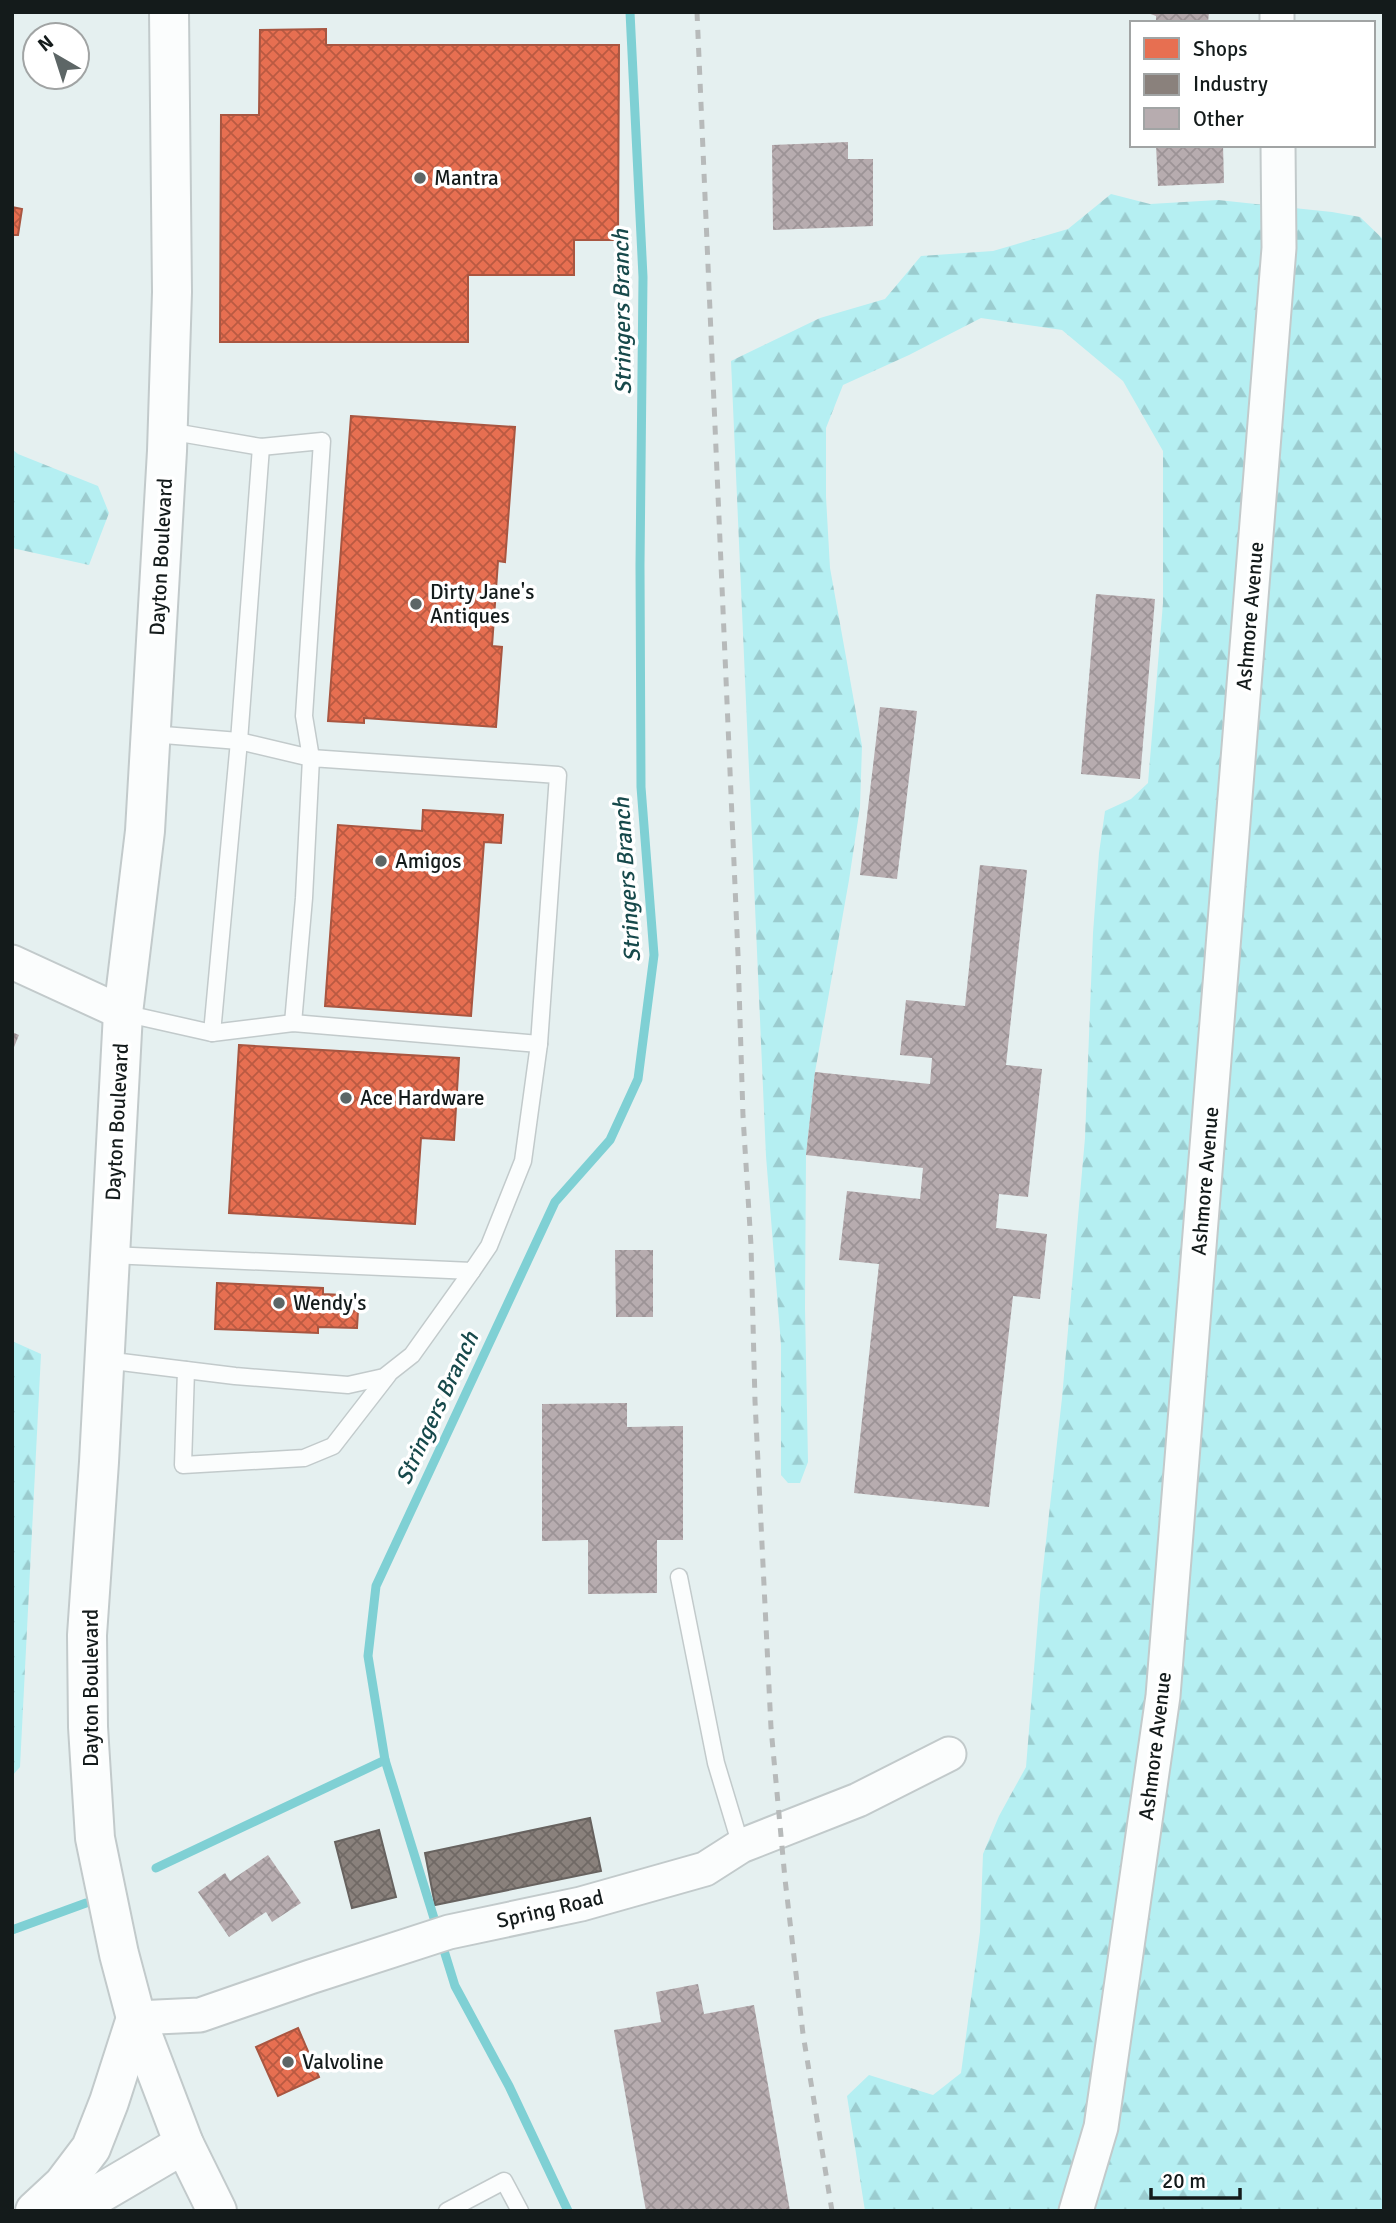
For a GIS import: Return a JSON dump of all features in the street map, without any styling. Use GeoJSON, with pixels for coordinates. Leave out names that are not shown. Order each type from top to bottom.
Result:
{"type":"FeatureCollection","features":[{"type":"Feature","properties":{"kind":"main road","name":"Dayton Boulevard"},"geometry":{"type":"LineString","coordinates":[[169,12],[172,292],[168,431],[145,831],[123,1013],[87,1635],[88,1727],[95,1838],[119,1954],[136,2018],[184,2144],[217,2211]]}},
{"type":"Feature","properties":{"kind":"main road"},"geometry":{"type":"LineString","coordinates":[[35,2211],[63,2185],[90,2148],[109,2102],[136,2018]]}},
{"type":"Feature","properties":{"kind":"main road"},"geometry":{"type":"LineString","coordinates":[[70,2211],[184,2144]]}},
{"type":"Feature","properties":{"kind":"street","name":"Ashmore Avenue"},"geometry":{"type":"LineString","coordinates":[[1076,2211],[1101,2127],[1163,1696],[1279,248],[1278,147]]}},
{"type":"Feature","properties":{"kind":"street"},"geometry":{"type":"LineString","coordinates":[[12,962],[123,1013]]}},
{"type":"Feature","properties":{"kind":"street","name":"Spring Road"},"geometry":{"type":"LineString","coordinates":[[136,2018],[200,2015],[449,1932],[581,1903],[705,1868],[741,1846],[858,1800],[949,1754]]}},
{"type":"Feature","properties":{"kind":"lane"},"geometry":{"type":"LineString","coordinates":[[168,431],[261,447],[322,441],[304,716],[311,758],[304,898],[293,1023]]}},
{"type":"Feature","properties":{"kind":"lane"},"geometry":{"type":"LineString","coordinates":[[212,1033],[239,741],[261,447]]}},
{"type":"Feature","properties":{"kind":"lane"},"geometry":{"type":"LineString","coordinates":[[104,1360],[348,1385],[384,1377],[412,1355],[489,1246],[523,1161],[539,1044],[558,775],[311,758],[239,741],[151,734]]}},
{"type":"Feature","properties":{"kind":"lane"},"geometry":{"type":"LineString","coordinates":[[123,1013],[212,1033],[293,1023],[539,1044]]}},
{"type":"Feature","properties":{"kind":"lane"},"geometry":{"type":"LineString","coordinates":[[110,1255],[472,1271]]}},
{"type":"Feature","properties":{"kind":"lane"},"geometry":{"type":"LineString","coordinates":[[186,1370],[183,1465],[303,1458],[333,1446],[388,1374]]}},
{"type":"Feature","properties":{"kind":"lane"},"geometry":{"type":"LineString","coordinates":[[679,1577],[716,1763],[741,1846]]}},
{"type":"Feature","properties":{"kind":"lane"},"geometry":{"type":"LineString","coordinates":[[447,2211],[504,2180],[520,2211]]}},
{"type":"Feature","properties":{"kind":"green space"},"geometry":{"type":"Polygon","coordinates":[[[1111,194],[1150,204],[1218,200],[1332,212],[1360,217],[1384,240],[1384,2211],[865,2211],[847,2096],[869,2075],[933,2095],[961,2073],[980,1932],[983,1854],[999,1816],[1026,1767],[1040,1595],[1062,1398],[1085,1138],[1099,853],[1105,811],[1131,799],[1148,783],[1163,603],[1163,451],[1123,381],[1062,330],[981,318],[843,385],[826,428],[830,568],[862,746],[860,807],[815,1072],[806,1155],[808,1462],[800,1483],[788,1483],[781,1475],[781,1345],[766,1156],[731,361],[820,318],[885,299],[921,256],[993,251],[1068,229],[1111,194]]]}},
{"type":"Feature","properties":{"kind":"green space"},"geometry":{"type":"Polygon","coordinates":[[[12,449],[18,454],[98,486],[109,513],[89,565],[12,548],[12,449]]]}},
{"type":"Feature","properties":{"kind":"green space"},"geometry":{"type":"Polygon","coordinates":[[[12,1341],[41,1354],[20,1767],[12,1776],[12,1341]]]}},
{"type":"Feature","properties":{"kind":"building: Shops","name":"Mantra"},"geometry":{"type":"Polygon","coordinates":[[[326,29],[326,45],[619,45],[618,240],[574,240],[574,275],[468,275],[468,342],[220,342],[221,115],[259,115],[260,30],[326,29]]]}},
{"type":"Feature","properties":{"kind":"building: Shops"},"geometry":{"type":"Polygon","coordinates":[[[12,207],[22,209],[18,235],[12,235],[12,207]]]}},
{"type":"Feature","properties":{"kind":"building: Shops","name":"Dirty Jane's Antiques"},"geometry":{"type":"Polygon","coordinates":[[[351,416],[515,427],[505,562],[498,561],[492,646],[502,647],[496,727],[364,718],[364,723],[328,721],[351,416]]]}},
{"type":"Feature","properties":{"kind":"building: Shops"},"geometry":{"type":"Polygon","coordinates":[[[423,810],[503,815],[501,843],[484,842],[471,1016],[325,1006],[338,825],[422,831],[423,810]]]}},
{"type":"Feature","properties":{"kind":"building: Shops","name":"Ace Hardware"},"geometry":{"type":"Polygon","coordinates":[[[239,1045],[459,1058],[454,1140],[421,1138],[415,1224],[229,1213],[239,1045]]]}},
{"type":"Feature","properties":{"kind":"building: Shops","name":"Wendy's"},"geometry":{"type":"Polygon","coordinates":[[[217,1283],[323,1288],[323,1294],[342,1295],[341,1310],[358,1311],[357,1328],[318,1327],[318,1333],[215,1329],[217,1283]]]}},
{"type":"Feature","properties":{"kind":"building: Shops","name":"Valvoline"},"geometry":{"type":"Polygon","coordinates":[[[298,2028],[319,2077],[278,2096],[256,2047],[298,2028]]]}},
{"type":"Feature","properties":{"kind":"building: Industry"},"geometry":{"type":"Polygon","coordinates":[[[590,1818],[601,1871],[435,1905],[425,1853],[590,1818]]]}},
{"type":"Feature","properties":{"kind":"building: Industry"},"geometry":{"type":"Polygon","coordinates":[[[379,1830],[396,1897],[352,1908],[335,1842],[379,1830]]]}},
{"type":"Feature","properties":{"kind":"building: Other"},"geometry":{"type":"Polygon","coordinates":[[[1145,12],[1209,12],[1208,21],[1156,21],[1156,16],[1145,12]]]}},
{"type":"Feature","properties":{"kind":"building: Other"},"geometry":{"type":"Polygon","coordinates":[[[848,142],[848,159],[873,159],[873,226],[773,230],[772,145],[848,142]]]}},
{"type":"Feature","properties":{"kind":"building: Other"},"geometry":{"type":"Polygon","coordinates":[[[1156,147],[1223,147],[1224,183],[1158,186],[1156,147]]]}},
{"type":"Feature","properties":{"kind":"building: Other"},"geometry":{"type":"Polygon","coordinates":[[[1096,594],[1155,599],[1140,779],[1081,774],[1096,594]]]}},
{"type":"Feature","properties":{"kind":"building: Other"},"geometry":{"type":"Polygon","coordinates":[[[880,707],[917,711],[897,879],[860,875],[880,707]]]}},
{"type":"Feature","properties":{"kind":"building: Other"},"geometry":{"type":"Polygon","coordinates":[[[980,865],[1027,870],[1006,1065],[1042,1069],[1028,1197],[999,1194],[996,1228],[1047,1234],[1040,1299],[1013,1296],[989,1507],[854,1493],[879,1264],[839,1260],[847,1191],[920,1199],[923,1168],[806,1155],[815,1072],[930,1084],[932,1058],[900,1055],[906,1000],[965,1006],[980,865]]]}},
{"type":"Feature","properties":{"kind":"building: Other"},"geometry":{"type":"Polygon","coordinates":[[[12,1032],[19,1035],[12,1052],[12,1032]]]}},
{"type":"Feature","properties":{"kind":"building: Other"},"geometry":{"type":"Polygon","coordinates":[[[615,1250],[653,1250],[653,1317],[616,1317],[615,1250]]]}},
{"type":"Feature","properties":{"kind":"building: Other"},"geometry":{"type":"Polygon","coordinates":[[[627,1403],[627,1427],[683,1426],[683,1540],[657,1540],[657,1593],[588,1594],[588,1540],[542,1541],[542,1404],[627,1403]]]}},
{"type":"Feature","properties":{"kind":"building: Other"},"geometry":{"type":"Polygon","coordinates":[[[268,1855],[301,1903],[272,1922],[266,1912],[229,1937],[198,1892],[225,1873],[230,1881],[268,1855]]]}},
{"type":"Feature","properties":{"kind":"building: Other"},"geometry":{"type":"Polygon","coordinates":[[[698,1984],[704,2014],[754,2005],[790,2211],[646,2211],[614,2030],[661,2022],[656,1992],[698,1984]]]}},
{"type":"Feature","properties":{"kind":"waterway","name":"Stringers Branch"},"geometry":{"type":"LineString","coordinates":[[568,2211],[509,2086],[455,1986],[385,1760],[368,1656],[376,1586],[555,1202],[610,1140],[638,1079],[654,955],[641,787],[643,277],[630,12]]}},
{"type":"Feature","properties":{"kind":"waterway"},"geometry":{"type":"LineString","coordinates":[[156,1868],[385,1760]]}},
{"type":"Feature","properties":{"kind":"waterway"},"geometry":{"type":"LineString","coordinates":[[12,1930],[86,1903]]}},
{"type":"Feature","properties":{"kind":"railway"},"geometry":{"type":"LineString","coordinates":[[697,12],[771,1728],[803,2034],[832,2211]]}},
{"type":"Feature","properties":{"kind":"place","name":"Mantra"},"geometry":{"type":"Point","coordinates":[420,178]}},
{"type":"Feature","properties":{"kind":"place","name":"Dirty Jane's Antiques"},"geometry":{"type":"Point","coordinates":[416,604]}},
{"type":"Feature","properties":{"kind":"place","name":"Amigos"},"geometry":{"type":"Point","coordinates":[381,861]}},
{"type":"Feature","properties":{"kind":"place","name":"Ace Hardware"},"geometry":{"type":"Point","coordinates":[346,1098]}},
{"type":"Feature","properties":{"kind":"place","name":"Wendy's"},"geometry":{"type":"Point","coordinates":[279,1303]}},
{"type":"Feature","properties":{"kind":"place","name":"Valvoline"},"geometry":{"type":"Point","coordinates":[288,2062]}}]}
